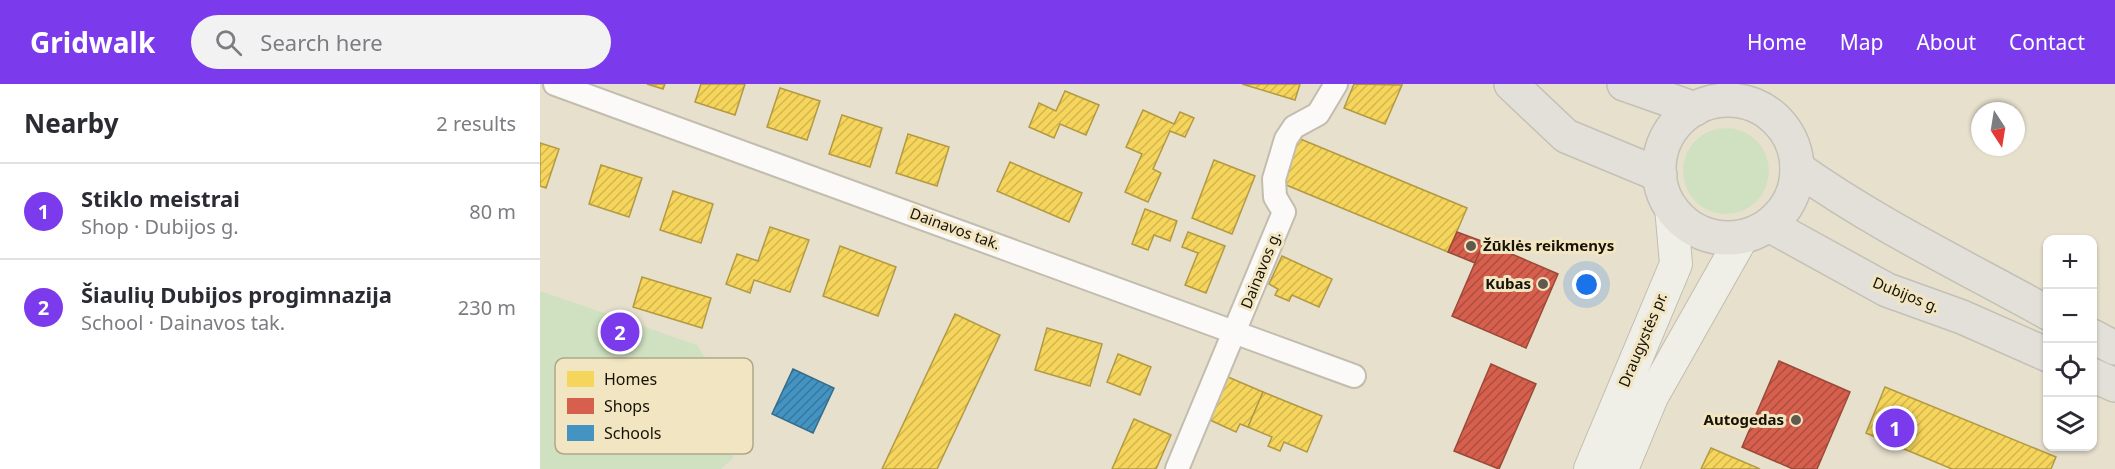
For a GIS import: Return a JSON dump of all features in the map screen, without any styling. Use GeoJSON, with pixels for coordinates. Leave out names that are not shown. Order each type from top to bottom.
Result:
{"type":"FeatureCollection","features":[{"type":"Feature","properties":{"kind":"main road"},"geometry":{"type":"LineString","coordinates":[[1511,84],[1566,136],[1660,175]]}},
{"type":"Feature","properties":{"kind":"main road"},"geometry":{"type":"LineString","coordinates":[[1624,84],[1695,109]]}},
{"type":"Feature","properties":{"kind":"main road"},"geometry":{"type":"LineString","coordinates":[[1725,100],[1756,106],[1770,114],[1790,138],[1797,168],[1790,200],[1756,230],[1716,237],[1690,226],[1671,207],[1660,175],[1662,152],[1671,130],[1695,109],[1725,100]]}},
{"type":"Feature","properties":{"kind":"main road"},"geometry":{"type":"LineString","coordinates":[[1797,168],[1909,239],[1982,275],[2043,311]]}},
{"type":"Feature","properties":{"kind":"main road","name":"Draugystės pr."},"geometry":{"type":"LineString","coordinates":[[1590,469],[1676,264],[1671,207]]}},
{"type":"Feature","properties":{"kind":"main road","name":"Dubijos g."},"geometry":{"type":"LineString","coordinates":[[1756,230],[1887,290],[1962,317],[2043,353]]}},
{"type":"Feature","properties":{"kind":"main road","name":"Draugystės pr."},"geometry":{"type":"LineString","coordinates":[[1622,469],[1652,397],[1756,230]]}},
{"type":"Feature","properties":{"kind":"main road"},"geometry":{"type":"LineString","coordinates":[[2097,339],[2115,348]]}},
{"type":"Feature","properties":{"kind":"main road"},"geometry":{"type":"LineString","coordinates":[[2097,377],[2115,385]]}},
{"type":"Feature","properties":{"kind":"street","name":"Dainavos tak."},"geometry":{"type":"LineString","coordinates":[[555,84],[1237,331],[1354,376]]}},
{"type":"Feature","properties":{"kind":"street","name":"Dainavos g."},"geometry":{"type":"LineString","coordinates":[[1177,469],[1237,331],[1284,212],[1275,197],[1274,178],[1286,139],[1294,128],[1318,114],[1336,84]]}},
{"type":"Feature","properties":{"kind":"green space"},"geometry":{"type":"Polygon","coordinates":[[[1726,128],[1742,132],[1756,141],[1765,155],[1769,171],[1765,187],[1756,201],[1742,210],[1726,214],[1710,210],[1696,201],[1687,187],[1683,171],[1687,155],[1696,141],[1710,132],[1726,128]]]}},
{"type":"Feature","properties":{"kind":"green space"},"geometry":{"type":"Polygon","coordinates":[[[540,291],[697,345],[705,358],[555,358],[555,454],[733,454],[733,458],[721,469],[540,469],[540,291]]]}},
{"type":"Feature","properties":{"kind":"building: Homes"},"geometry":{"type":"Polygon","coordinates":[[[647,84],[665,84],[663,89],[647,84]]]}},
{"type":"Feature","properties":{"kind":"building: Homes"},"geometry":{"type":"Polygon","coordinates":[[[701,84],[745,84],[735,115],[695,102],[701,84]]]}},
{"type":"Feature","properties":{"kind":"building: Homes"},"geometry":{"type":"Polygon","coordinates":[[[1242,84],[1300,84],[1295,100],[1242,84]]]}},
{"type":"Feature","properties":{"kind":"building: Homes"},"geometry":{"type":"Polygon","coordinates":[[[1354,84],[1402,85],[1385,124],[1344,108],[1354,84]]]}},
{"type":"Feature","properties":{"kind":"building: Homes"},"geometry":{"type":"Polygon","coordinates":[[[780,88],[820,101],[807,140],[767,127],[780,88]]]}},
{"type":"Feature","properties":{"kind":"building: Homes"},"geometry":{"type":"Polygon","coordinates":[[[1065,91],[1099,105],[1086,135],[1060,124],[1054,138],[1029,127],[1039,103],[1056,111],[1065,91]]]}},
{"type":"Feature","properties":{"kind":"building: Homes"},"geometry":{"type":"Polygon","coordinates":[[[1143,110],[1174,124],[1180,112],[1194,118],[1185,137],[1170,131],[1153,169],[1161,173],[1148,202],[1125,192],[1142,154],[1126,147],[1143,110]]]}},
{"type":"Feature","properties":{"kind":"building: Homes"},"geometry":{"type":"Polygon","coordinates":[[[842,115],[882,128],[870,167],[829,154],[842,115]]]}},
{"type":"Feature","properties":{"kind":"building: Homes"},"geometry":{"type":"Polygon","coordinates":[[[908,134],[949,147],[937,186],[896,173],[908,134]]]}},
{"type":"Feature","properties":{"kind":"building: Homes"},"geometry":{"type":"Polygon","coordinates":[[[1298,138],[1467,208],[1448,252],[1279,182],[1298,138]]]}},
{"type":"Feature","properties":{"kind":"building: Homes"},"geometry":{"type":"Polygon","coordinates":[[[540,143],[559,149],[546,188],[540,186],[540,143]]]}},
{"type":"Feature","properties":{"kind":"building: Homes"},"geometry":{"type":"Polygon","coordinates":[[[1214,160],[1255,176],[1232,234],[1192,218],[1214,160]]]}},
{"type":"Feature","properties":{"kind":"building: Homes"},"geometry":{"type":"Polygon","coordinates":[[[1010,162],[1082,193],[1069,222],[997,191],[1010,162]]]}},
{"type":"Feature","properties":{"kind":"building: Homes"},"geometry":{"type":"Polygon","coordinates":[[[601,165],[642,178],[629,217],[589,204],[601,165]]]}},
{"type":"Feature","properties":{"kind":"building: Homes"},"geometry":{"type":"Polygon","coordinates":[[[673,191],[713,204],[701,243],[660,230],[673,191]]]}},
{"type":"Feature","properties":{"kind":"building: Homes"},"geometry":{"type":"Polygon","coordinates":[[[1145,209],[1177,221],[1170,241],[1154,235],[1148,250],[1132,244],[1145,209]]]}},
{"type":"Feature","properties":{"kind":"building: Homes"},"geometry":{"type":"Polygon","coordinates":[[[770,227],[809,240],[790,292],[754,280],[750,293],[726,284],[737,254],[758,261],[770,227]]]}},
{"type":"Feature","properties":{"kind":"building: Homes"},"geometry":{"type":"Polygon","coordinates":[[[1188,232],[1225,246],[1206,293],[1185,285],[1198,253],[1182,247],[1188,232]]]}},
{"type":"Feature","properties":{"kind":"building: Homes"},"geometry":{"type":"Polygon","coordinates":[[[840,246],[896,267],[878,316],[823,296],[840,246]]]}},
{"type":"Feature","properties":{"kind":"building: Homes"},"geometry":{"type":"Polygon","coordinates":[[[1282,256],[1332,279],[1319,307],[1292,295],[1289,301],[1275,295],[1278,289],[1269,284],[1282,256]]]}},
{"type":"Feature","properties":{"kind":"building: Homes"},"geometry":{"type":"Polygon","coordinates":[[[642,277],[711,298],[702,328],[633,307],[642,277]]]}},
{"type":"Feature","properties":{"kind":"building: Homes"},"geometry":{"type":"Polygon","coordinates":[[[955,314],[1000,335],[937,469],[882,469],[955,314]]]}},
{"type":"Feature","properties":{"kind":"building: Homes"},"geometry":{"type":"Polygon","coordinates":[[[1047,328],[1102,344],[1090,386],[1035,370],[1047,328]]]}},
{"type":"Feature","properties":{"kind":"building: Homes"},"geometry":{"type":"Polygon","coordinates":[[[1118,354],[1151,367],[1140,395],[1107,382],[1118,354]]]}},
{"type":"Feature","properties":{"kind":"building: Homes"},"geometry":{"type":"Polygon","coordinates":[[[1228,377],[1263,392],[1248,427],[1240,424],[1236,432],[1210,420],[1228,377]]]}},
{"type":"Feature","properties":{"kind":"building: Homes"},"geometry":{"type":"Polygon","coordinates":[[[1885,387],[2056,457],[2051,469],[1952,469],[1866,433],[1885,387]]]}},
{"type":"Feature","properties":{"kind":"building: Homes"},"geometry":{"type":"Polygon","coordinates":[[[1263,392],[1322,416],[1307,452],[1284,442],[1280,451],[1268,446],[1272,437],[1248,427],[1263,392]]]}},
{"type":"Feature","properties":{"kind":"building: Homes"},"geometry":{"type":"Polygon","coordinates":[[[1134,419],[1171,435],[1156,469],[1112,469],[1134,419]]]}},
{"type":"Feature","properties":{"kind":"building: Homes"},"geometry":{"type":"Polygon","coordinates":[[[1711,448],[1760,469],[1701,469],[1711,448]]]}},
{"type":"Feature","properties":{"kind":"building: Shops"},"geometry":{"type":"Polygon","coordinates":[[[1457,232],[1484,242],[1475,263],[1448,252],[1457,232]]]}},
{"type":"Feature","properties":{"kind":"building: Shops"},"geometry":{"type":"Polygon","coordinates":[[[1484,242],[1558,274],[1526,348],[1452,316],[1484,242]]]}},
{"type":"Feature","properties":{"kind":"building: Shops","name":"Autogedas"},"geometry":{"type":"Polygon","coordinates":[[[1779,361],[1850,392],[1817,469],[1793,469],[1742,447],[1779,361]]]}},
{"type":"Feature","properties":{"kind":"building: Shops"},"geometry":{"type":"Polygon","coordinates":[[[1491,364],[1536,384],[1499,469],[1454,451],[1491,364]]]}},
{"type":"Feature","properties":{"kind":"building: Schools"},"geometry":{"type":"Polygon","coordinates":[[[793,369],[834,388],[813,433],[772,414],[793,369]]]}},
{"type":"Feature","properties":{"kind":"place","name":"Žūklės reikmenys"},"geometry":{"type":"Point","coordinates":[1471,246]}},
{"type":"Feature","properties":{"kind":"place","name":"Kubas"},"geometry":{"type":"Point","coordinates":[1543,284]}},
{"type":"Feature","properties":{"kind":"place","name":"Šiaulių Dubijos progimnazija"},"geometry":{"type":"Point","coordinates":[620,332]}},
{"type":"Feature","properties":{"kind":"place","name":"Autogedas"},"geometry":{"type":"Point","coordinates":[1796,420]}},
{"type":"Feature","properties":{"kind":"place","name":"Stiklo meistrai"},"geometry":{"type":"Point","coordinates":[1895,428]}}]}
